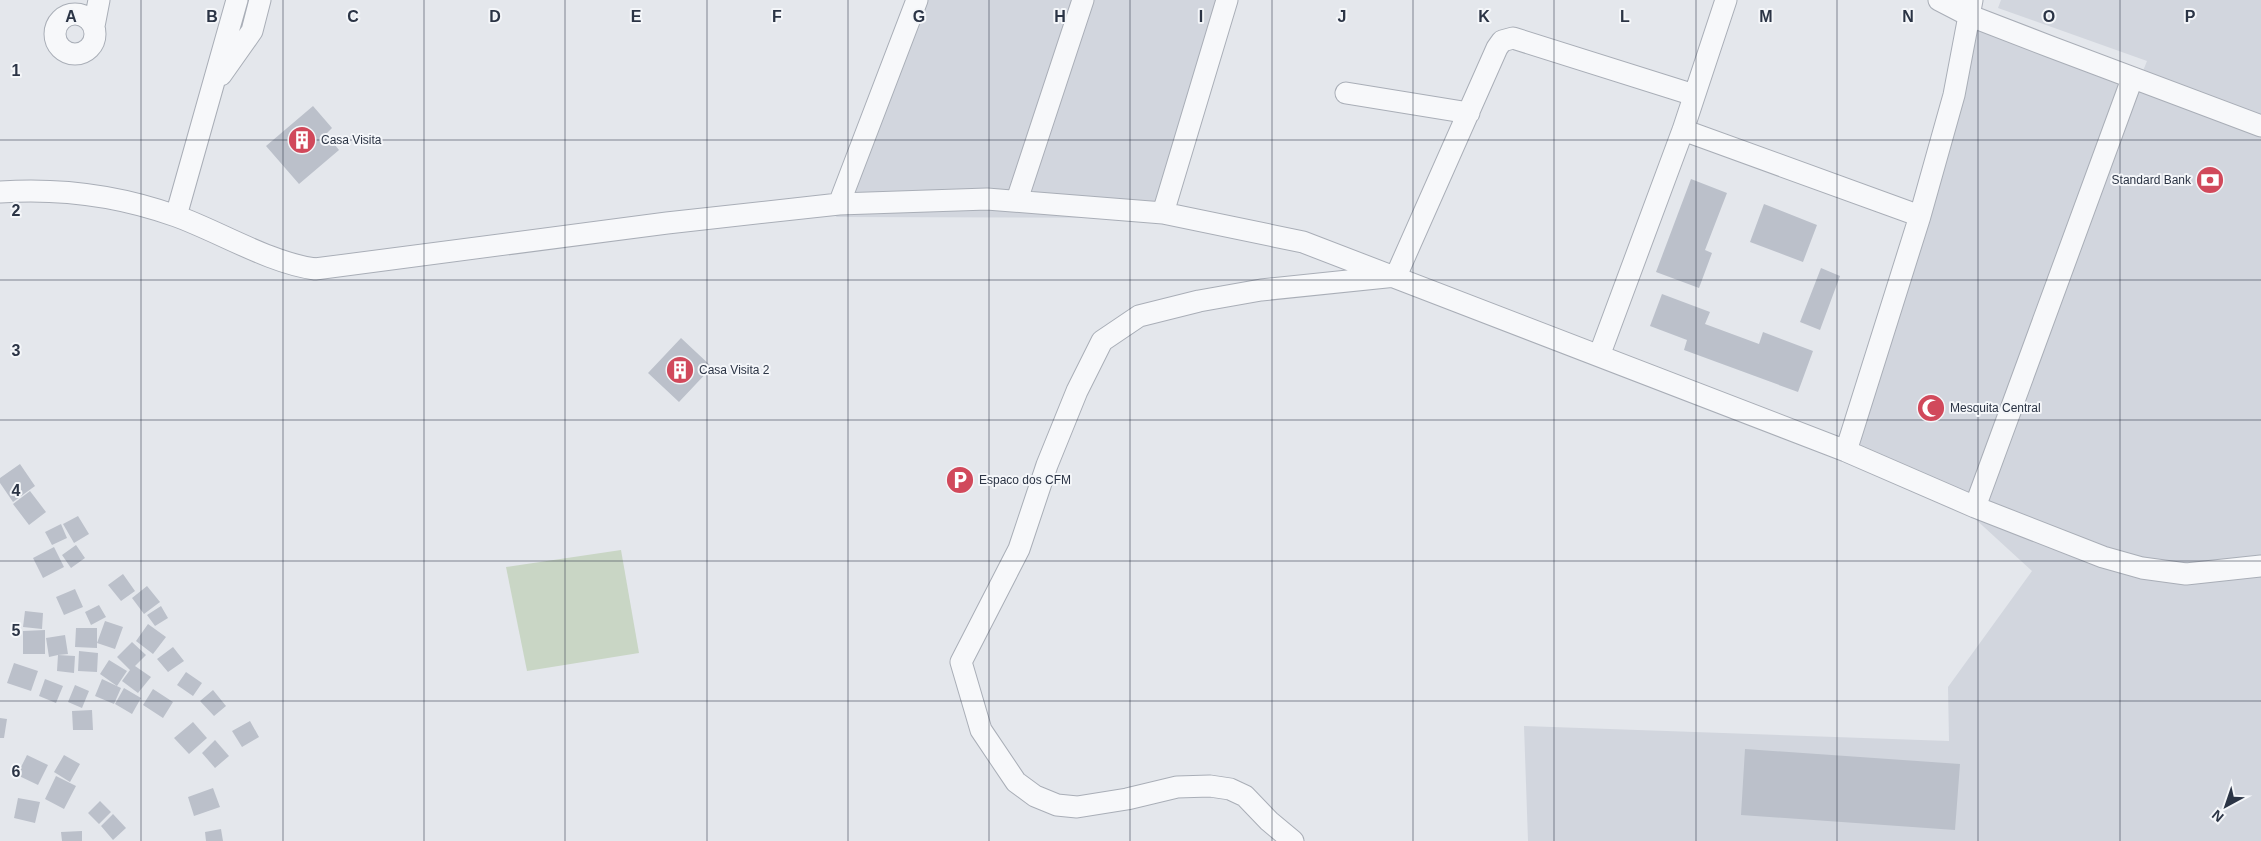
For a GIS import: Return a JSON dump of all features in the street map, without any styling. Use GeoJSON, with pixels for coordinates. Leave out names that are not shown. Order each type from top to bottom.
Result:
{"type":"FeatureCollection","features":[{"type":"Feature","properties":{"kind":"street"},"geometry":{"type":"LineString","coordinates":[[94,26],[86,16],[69,8],[56,26],[55,35],[61,49],[68,53],[76,54],[90,48],[95,41],[94,26],[99,0]]}},
{"type":"Feature","properties":{"kind":"street"},"geometry":{"type":"LineString","coordinates":[[176,216],[237,0]]}},
{"type":"Feature","properties":{"kind":"street"},"geometry":{"type":"LineString","coordinates":[[213,85],[252,31],[260,0]]}},
{"type":"Feature","properties":{"kind":"street"},"geometry":{"type":"LineString","coordinates":[[839,204],[916,0]]}},
{"type":"Feature","properties":{"kind":"street"},"geometry":{"type":"LineString","coordinates":[[1017,200],[1083,0]]}},
{"type":"Feature","properties":{"kind":"street"},"geometry":{"type":"LineString","coordinates":[[1163,213],[1227,0]]}},
{"type":"Feature","properties":{"kind":"street"},"geometry":{"type":"LineString","coordinates":[[1599,356],[1682,130],[1726,0]]}},
{"type":"Feature","properties":{"kind":"street"},"geometry":{"type":"LineString","coordinates":[[1939,0],[1970,7],[2132,79],[2261,126]]}},
{"type":"Feature","properties":{"kind":"street"},"geometry":{"type":"LineString","coordinates":[[1846,451],[1920,216],[1954,95],[1970,7]]}},
{"type":"Feature","properties":{"kind":"street"},"geometry":{"type":"LineString","coordinates":[[1396,276],[1497,48],[1502,41],[1513,38],[1694,95]]}},
{"type":"Feature","properties":{"kind":"street"},"geometry":{"type":"LineString","coordinates":[[1975,507],[2132,79]]}},
{"type":"Feature","properties":{"kind":"street"},"geometry":{"type":"LineString","coordinates":[[1346,93],[1469,113]]}},
{"type":"Feature","properties":{"kind":"street"},"geometry":{"type":"LineString","coordinates":[[1682,130],[1920,216]]}},
{"type":"Feature","properties":{"kind":"street"},"geometry":{"type":"LineString","coordinates":[[0,192],[39,191],[114,198],[176,216],[290,263],[315,269],[667,223],[839,204],[1017,200],[1163,213],[1303,242],[1396,276],[1846,451],[1975,507],[2103,557],[2142,568],[2186,574],[2261,566]]}},
{"type":"Feature","properties":{"kind":"street"},"geometry":{"type":"LineString","coordinates":[[1293,841],[1269,821],[1245,796],[1230,789],[1210,786],[1177,787],[1127,799],[1077,807],[1057,805],[1035,796],[1016,782],[981,730],[961,662],[1019,549],[1051,456],[1077,391],[1102,341],[1139,316],[1199,301],[1261,290],[1396,276]]}},
{"type":"Feature","properties":{"kind":"shaded area"},"geometry":{"type":"Polygon","coordinates":[[[921,0],[1228,0],[1161,218],[836,217],[921,0]]]}},
{"type":"Feature","properties":{"kind":"shaded area"},"geometry":{"type":"Polygon","coordinates":[[[2001,0],[2261,0],[2261,841],[1528,841],[1524,726],[1949,741],[1948,687],[2032,571],[1972,516],[1849,455],[1919,210],[1964,6],[2137,86],[2147,61],[1998,8],[2001,0]]]}},
{"type":"Feature","properties":{"kind":"green space"},"geometry":{"type":"Polygon","coordinates":[[[621,550],[639,653],[527,671],[506,567],[621,550]]]}},
{"type":"Feature","properties":{"kind":"building","name":"Casa Visita"},"geometry":{"type":"Polygon","coordinates":[[[313,106],[332,128],[326,134],[339,150],[299,184],[266,146],[313,106]]]}},
{"type":"Feature","properties":{"kind":"building"},"geometry":{"type":"Polygon","coordinates":[[[1691,179],[1727,193],[1705,250],[1712,253],[1699,288],[1656,272],[1691,179]]]}},
{"type":"Feature","properties":{"kind":"building"},"geometry":{"type":"Polygon","coordinates":[[[1764,204],[1817,225],[1803,262],[1750,242],[1764,204]]]}},
{"type":"Feature","properties":{"kind":"building"},"geometry":{"type":"Polygon","coordinates":[[[1821,268],[1840,276],[1820,330],[1800,322],[1821,268]]]}},
{"type":"Feature","properties":{"kind":"building"},"geometry":{"type":"Polygon","coordinates":[[[1662,294],[1710,312],[1705,324],[1759,344],[1763,332],[1813,351],[1798,392],[1684,350],[1687,340],[1650,326],[1662,294]]]}},
{"type":"Feature","properties":{"kind":"building","name":"Casa Visita 2"},"geometry":{"type":"Polygon","coordinates":[[[681,338],[712,367],[679,402],[648,373],[681,338]]]}},
{"type":"Feature","properties":{"kind":"building"},"geometry":{"type":"Polygon","coordinates":[[[20,464],[35,486],[13,502],[0,483],[0,478],[20,464]]]}},
{"type":"Feature","properties":{"kind":"building"},"geometry":{"type":"Polygon","coordinates":[[[30,491],[46,512],[29,525],[13,504],[30,491]]]}},
{"type":"Feature","properties":{"kind":"building"},"geometry":{"type":"Polygon","coordinates":[[[78,516],[89,534],[74,543],[63,524],[78,516]]]}},
{"type":"Feature","properties":{"kind":"building"},"geometry":{"type":"Polygon","coordinates":[[[61,524],[67,538],[52,545],[45,532],[61,524]]]}},
{"type":"Feature","properties":{"kind":"building"},"geometry":{"type":"Polygon","coordinates":[[[76,545],[85,558],[71,568],[62,555],[76,545]]]}},
{"type":"Feature","properties":{"kind":"building"},"geometry":{"type":"Polygon","coordinates":[[[54,547],[64,567],[43,578],[33,558],[54,547]]]}},
{"type":"Feature","properties":{"kind":"building"},"geometry":{"type":"Polygon","coordinates":[[[123,574],[135,591],[121,601],[108,585],[123,574]]]}},
{"type":"Feature","properties":{"kind":"building"},"geometry":{"type":"Polygon","coordinates":[[[147,586],[160,602],[144,614],[132,598],[147,586]]]}},
{"type":"Feature","properties":{"kind":"building"},"geometry":{"type":"Polygon","coordinates":[[[75,589],[83,607],[64,615],[56,597],[75,589]]]}},
{"type":"Feature","properties":{"kind":"building"},"geometry":{"type":"Polygon","coordinates":[[[99,605],[106,617],[91,625],[85,612],[99,605]]]}},
{"type":"Feature","properties":{"kind":"building"},"geometry":{"type":"Polygon","coordinates":[[[161,606],[168,618],[155,626],[147,615],[161,606]]]}},
{"type":"Feature","properties":{"kind":"building"},"geometry":{"type":"Polygon","coordinates":[[[25,611],[43,613],[42,629],[23,627],[25,611]]]}},
{"type":"Feature","properties":{"kind":"building"},"geometry":{"type":"Polygon","coordinates":[[[105,621],[123,627],[115,649],[97,643],[105,621]]]}},
{"type":"Feature","properties":{"kind":"building"},"geometry":{"type":"Polygon","coordinates":[[[148,624],[166,637],[153,654],[136,641],[148,624]]]}},
{"type":"Feature","properties":{"kind":"building"},"geometry":{"type":"Polygon","coordinates":[[[76,628],[97,628],[97,648],[75,647],[76,628]]]}},
{"type":"Feature","properties":{"kind":"building"},"geometry":{"type":"Polygon","coordinates":[[[45,630],[45,654],[23,654],[23,631],[45,630]]]}},
{"type":"Feature","properties":{"kind":"building"},"geometry":{"type":"Polygon","coordinates":[[[65,635],[68,654],[49,657],[46,638],[65,635]]]}},
{"type":"Feature","properties":{"kind":"building"},"geometry":{"type":"Polygon","coordinates":[[[132,642],[146,655],[135,666],[151,677],[138,693],[122,681],[130,670],[117,657],[132,642]]]}},
{"type":"Feature","properties":{"kind":"building"},"geometry":{"type":"Polygon","coordinates":[[[173,647],[184,661],[168,672],[157,659],[173,647]]]}},
{"type":"Feature","properties":{"kind":"building"},"geometry":{"type":"Polygon","coordinates":[[[79,651],[98,653],[97,672],[78,671],[79,651]]]}},
{"type":"Feature","properties":{"kind":"building"},"geometry":{"type":"Polygon","coordinates":[[[58,655],[75,656],[74,673],[57,671],[58,655]]]}},
{"type":"Feature","properties":{"kind":"building"},"geometry":{"type":"Polygon","coordinates":[[[109,660],[127,671],[117,686],[100,674],[109,660]]]}},
{"type":"Feature","properties":{"kind":"building"},"geometry":{"type":"Polygon","coordinates":[[[14,663],[38,671],[31,691],[7,683],[14,663]]]}},
{"type":"Feature","properties":{"kind":"building"},"geometry":{"type":"Polygon","coordinates":[[[186,672],[202,683],[193,696],[177,685],[186,672]]]}},
{"type":"Feature","properties":{"kind":"building"},"geometry":{"type":"Polygon","coordinates":[[[45,679],[63,686],[56,703],[39,696],[45,679]]]}},
{"type":"Feature","properties":{"kind":"building"},"geometry":{"type":"Polygon","coordinates":[[[102,679],[121,688],[114,704],[95,696],[102,679]]]}},
{"type":"Feature","properties":{"kind":"building"},"geometry":{"type":"Polygon","coordinates":[[[75,685],[89,691],[82,708],[68,702],[75,685]]]}},
{"type":"Feature","properties":{"kind":"building"},"geometry":{"type":"Polygon","coordinates":[[[124,688],[141,698],[132,714],[115,704],[124,688]]]}},
{"type":"Feature","properties":{"kind":"building"},"geometry":{"type":"Polygon","coordinates":[[[153,689],[173,702],[163,718],[143,705],[153,689]]]}},
{"type":"Feature","properties":{"kind":"building"},"geometry":{"type":"Polygon","coordinates":[[[213,690],[226,706],[214,716],[200,701],[213,690]]]}},
{"type":"Feature","properties":{"kind":"building"},"geometry":{"type":"Polygon","coordinates":[[[92,710],[93,730],[73,730],[72,711],[92,710]]]}},
{"type":"Feature","properties":{"kind":"building"},"geometry":{"type":"Polygon","coordinates":[[[0,718],[7,719],[4,738],[0,738],[0,718]]]}},
{"type":"Feature","properties":{"kind":"building"},"geometry":{"type":"Polygon","coordinates":[[[250,721],[259,737],[242,747],[232,731],[250,721]]]}},
{"type":"Feature","properties":{"kind":"building"},"geometry":{"type":"Polygon","coordinates":[[[193,722],[207,738],[189,754],[174,738],[193,722]]]}},
{"type":"Feature","properties":{"kind":"building"},"geometry":{"type":"Polygon","coordinates":[[[215,740],[229,756],[215,768],[202,753],[215,740]]]}},
{"type":"Feature","properties":{"kind":"building"},"geometry":{"type":"Polygon","coordinates":[[[1745,749],[1960,764],[1955,830],[1741,815],[1745,749]]]}},
{"type":"Feature","properties":{"kind":"building"},"geometry":{"type":"Polygon","coordinates":[[[27,755],[48,765],[38,785],[17,775],[27,755]]]}},
{"type":"Feature","properties":{"kind":"building"},"geometry":{"type":"Polygon","coordinates":[[[64,755],[80,764],[70,782],[54,772],[64,755]]]}},
{"type":"Feature","properties":{"kind":"building"},"geometry":{"type":"Polygon","coordinates":[[[56,776],[76,786],[64,809],[45,799],[56,776]]]}},
{"type":"Feature","properties":{"kind":"building"},"geometry":{"type":"Polygon","coordinates":[[[213,788],[220,807],[194,816],[188,797],[213,788]]]}},
{"type":"Feature","properties":{"kind":"building"},"geometry":{"type":"Polygon","coordinates":[[[18,798],[40,802],[35,823],[14,818],[18,798]]]}},
{"type":"Feature","properties":{"kind":"building"},"geometry":{"type":"Polygon","coordinates":[[[100,801],[111,812],[99,824],[88,813],[100,801]]]}},
{"type":"Feature","properties":{"kind":"building"},"geometry":{"type":"Polygon","coordinates":[[[113,814],[126,828],[113,840],[101,826],[113,814]]]}},
{"type":"Feature","properties":{"kind":"building"},"geometry":{"type":"Polygon","coordinates":[[[221,829],[223,841],[206,841],[205,832],[221,829]]]}},
{"type":"Feature","properties":{"kind":"building"},"geometry":{"type":"Polygon","coordinates":[[[82,831],[82,841],[62,841],[61,832],[82,831]]]}},
{"type":"Feature","properties":{"kind":"place","name":"Casa Visita"},"geometry":{"type":"Point","coordinates":[302,140]}},
{"type":"Feature","properties":{"kind":"place","name":"Standard Bank"},"geometry":{"type":"Point","coordinates":[2210,180]}},
{"type":"Feature","properties":{"kind":"place","name":"Casa Visita 2"},"geometry":{"type":"Point","coordinates":[680,370]}},
{"type":"Feature","properties":{"kind":"place","name":"Mesquita Central"},"geometry":{"type":"Point","coordinates":[1931,408]}},
{"type":"Feature","properties":{"kind":"place","name":"Espaco dos CFM"},"geometry":{"type":"Point","coordinates":[960,480]}}]}
